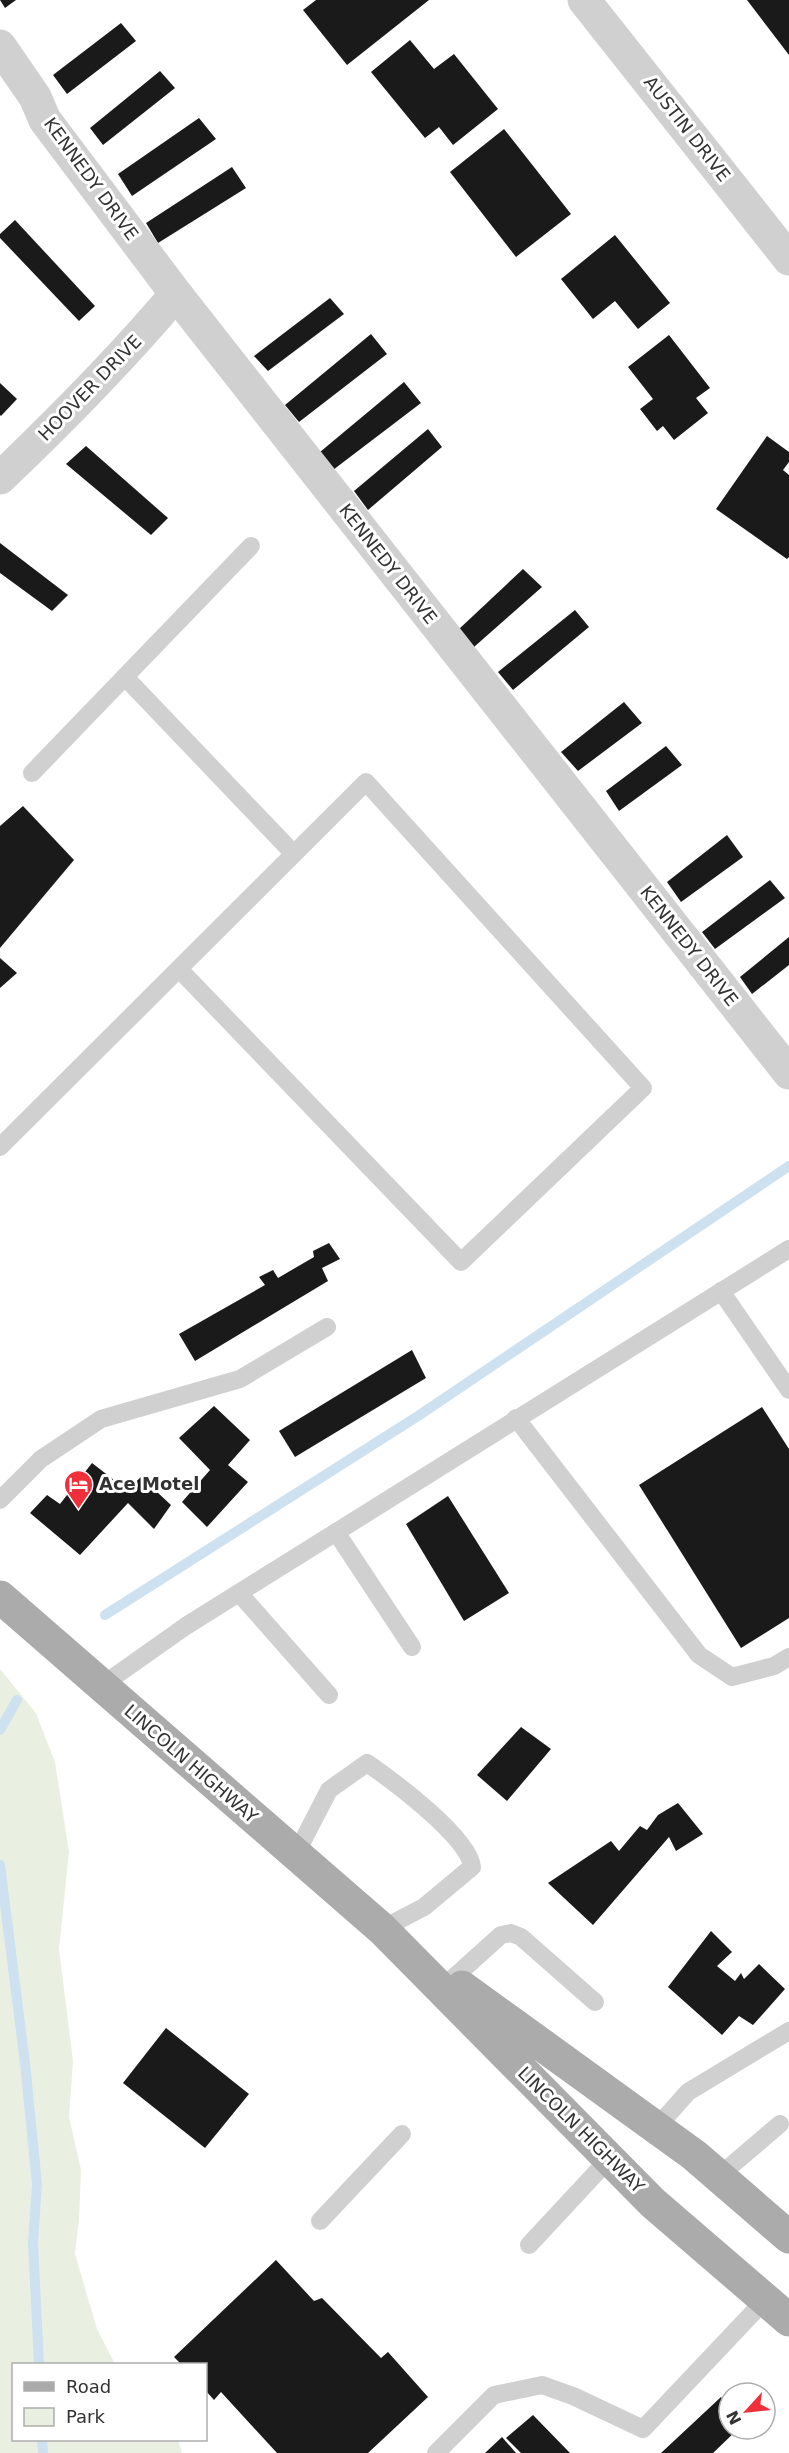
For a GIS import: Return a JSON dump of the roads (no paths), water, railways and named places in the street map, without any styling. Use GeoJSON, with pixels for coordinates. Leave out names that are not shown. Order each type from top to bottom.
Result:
{"type":"FeatureCollection","features":[{"type":"Feature","properties":{"kind":"main road","name":"LINCOLN HIGHWAY"},"geometry":{"type":"LineString","coordinates":[[0,1597],[382,1929],[653,2203],[777,2309]]}},
{"type":"Feature","properties":{"kind":"main road","name":"LINCOLN HIGHWAY"},"geometry":{"type":"LineString","coordinates":[[382,1929],[656,2128],[719,2176],[789,2237]]}},
{"type":"Feature","properties":{"kind":"street","name":"AUSTIN DRIVE"},"geometry":{"type":"LineString","coordinates":[[584,0],[789,259]]}},
{"type":"Feature","properties":{"kind":"street","name":"KENNEDY DRIVE"},"geometry":{"type":"LineString","coordinates":[[0,46],[36,97],[45,120],[176,294],[789,1073]]}},
{"type":"Feature","properties":{"kind":"street","name":"HOOVER DRIVE"},"geometry":{"type":"LineString","coordinates":[[0,477],[138,340],[176,294]]}},
{"type":"Feature","properties":{"kind":"lane"},"geometry":{"type":"LineString","coordinates":[[32,773],[251,546]]}},
{"type":"Feature","properties":{"kind":"lane"},"geometry":{"type":"LineString","coordinates":[[125,677],[294,854]]}},
{"type":"Feature","properties":{"kind":"lane"},"geometry":{"type":"LineString","coordinates":[[0,1147],[366,783],[643,1088],[460,1262],[179,969]]}},
{"type":"Feature","properties":{"kind":"lane"},"geometry":{"type":"LineString","coordinates":[[101,1686],[186,1626],[789,1249]]}},
{"type":"Feature","properties":{"kind":"lane"},"geometry":{"type":"LineString","coordinates":[[721,1291],[789,1390]]}},
{"type":"Feature","properties":{"kind":"lane"},"geometry":{"type":"LineString","coordinates":[[0,1500],[41,1459],[101,1419],[240,1379],[327,1327]]}},
{"type":"Feature","properties":{"kind":"lane"},"geometry":{"type":"LineString","coordinates":[[516,1418],[699,1655],[732,1677],[774,1666],[789,1657]]}},
{"type":"Feature","properties":{"kind":"lane"},"geometry":{"type":"LineString","coordinates":[[336,1532],[412,1647]]}},
{"type":"Feature","properties":{"kind":"lane"},"geometry":{"type":"LineString","coordinates":[[239,1593],[329,1695]]}},
{"type":"Feature","properties":{"kind":"lane"},"geometry":{"type":"LineString","coordinates":[[296,1854],[329,1790],[367,1763],[451,1831],[471,1859],[472,1868],[424,1907],[382,1929]]}},
{"type":"Feature","properties":{"kind":"lane"},"geometry":{"type":"LineString","coordinates":[[451,1980],[501,1935],[511,1933],[521,1937],[595,2002]]}},
{"type":"Feature","properties":{"kind":"lane"},"geometry":{"type":"LineString","coordinates":[[656,2128],[688,2092],[789,2031]]}},
{"type":"Feature","properties":{"kind":"lane"},"geometry":{"type":"LineString","coordinates":[[719,2176],[780,2124]]}},
{"type":"Feature","properties":{"kind":"lane"},"geometry":{"type":"LineString","coordinates":[[320,2221],[402,2134]]}},
{"type":"Feature","properties":{"kind":"lane"},"geometry":{"type":"LineString","coordinates":[[529,2245],[609,2159]]}},
{"type":"Feature","properties":{"kind":"lane"},"geometry":{"type":"LineString","coordinates":[[436,2453],[494,2395],[542,2385],[573,2396],[643,2429],[777,2309]]}},
{"type":"Feature","properties":{"kind":"waterway"},"geometry":{"type":"LineString","coordinates":[[105,1615],[418,1416],[789,1166]]}},
{"type":"Feature","properties":{"kind":"waterway"},"geometry":{"type":"LineString","coordinates":[[0,1730],[17,1700]]}},
{"type":"Feature","properties":{"kind":"waterway"},"geometry":{"type":"LineString","coordinates":[[0,1865],[25,2063],[37,2184],[33,2242],[39,2363]]}},
{"type":"Feature","properties":{"kind":"waterway"},"geometry":{"type":"LineString","coordinates":[[42,2441],[43,2453]]}},
{"type":"Feature","properties":{"kind":"place","name":"Ace Motel"},"geometry":{"type":"Point","coordinates":[78,1510]}}]}
